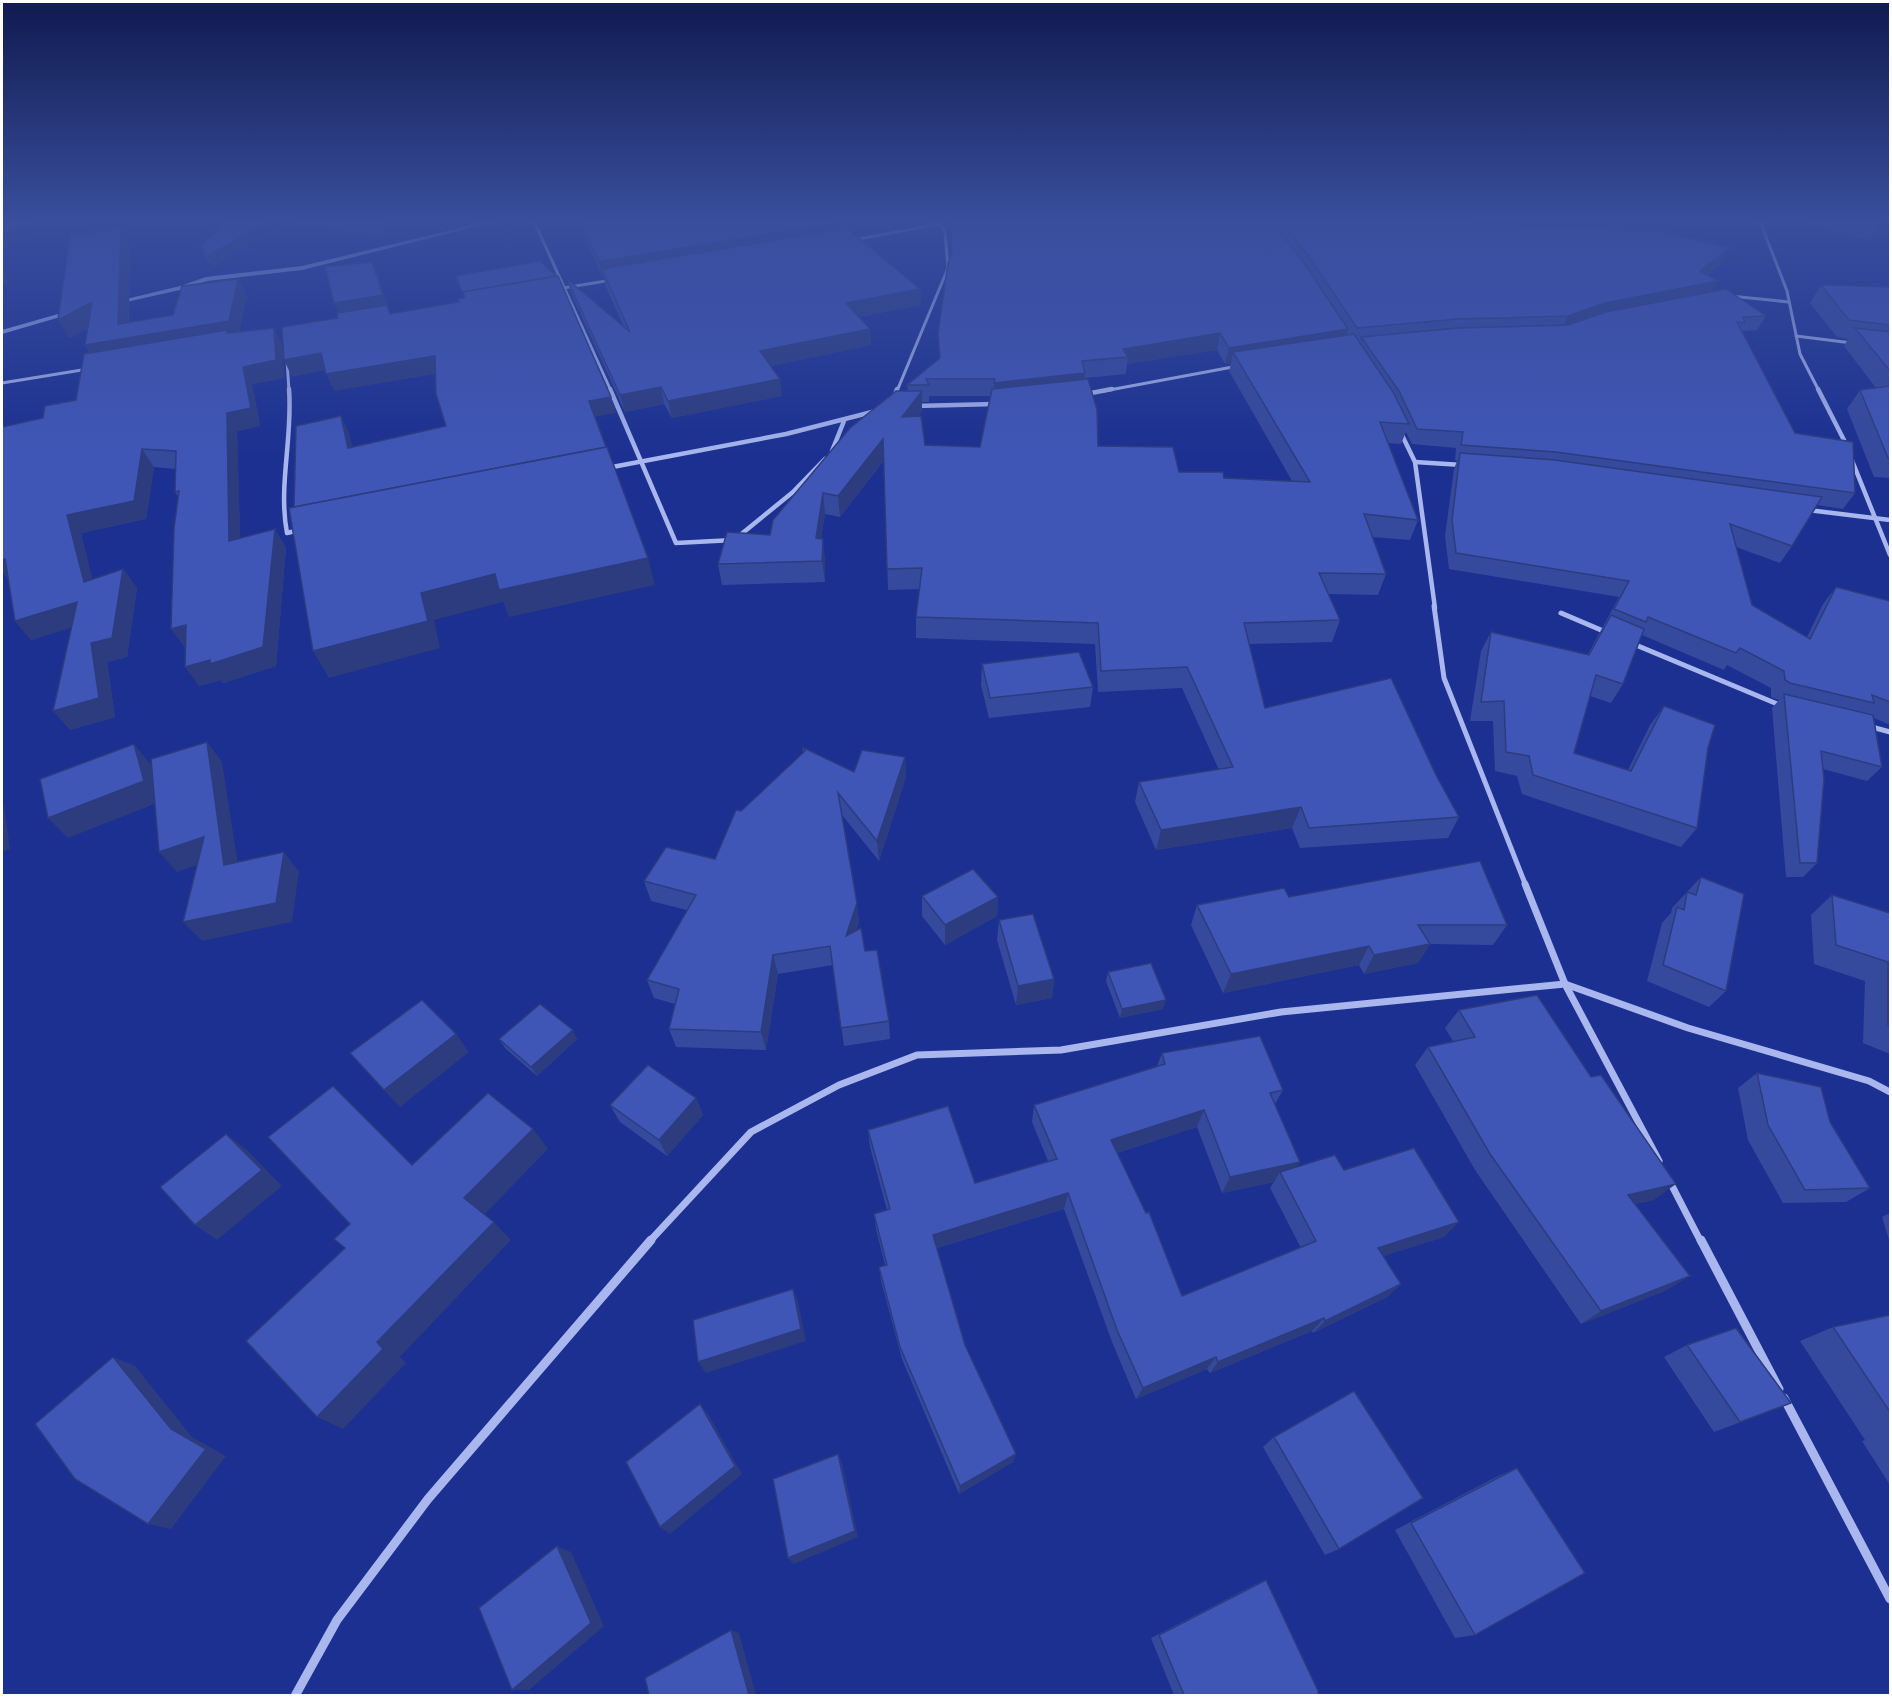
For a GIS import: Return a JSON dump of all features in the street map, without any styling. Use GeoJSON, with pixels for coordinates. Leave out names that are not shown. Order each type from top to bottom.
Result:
{"type":"FeatureCollection","features":[{"type":"Feature","properties":{"kind":"street"},"geometry":{"type":"LineString","coordinates":[[572,300],[643,460],[676,543],[734,540],[793,492],[834,449],[843,421]]}},
{"type":"Feature","properties":{"kind":"street"},"geometry":{"type":"LineString","coordinates":[[891,406],[935,300]]}},
{"type":"Feature","properties":{"kind":"street"},"geometry":{"type":"LineString","coordinates":[[1776,300],[1789,302],[1800,354],[1842,434],[1890,555]]}},
{"type":"Feature","properties":{"kind":"street"},"geometry":{"type":"LineString","coordinates":[[1796,336],[1855,344]]}},
{"type":"Feature","properties":{"kind":"street"},"geometry":{"type":"LineString","coordinates":[[287,358],[291,414],[283,511],[287,533],[310,528]]}},
{"type":"Feature","properties":{"kind":"street"},"geometry":{"type":"LineString","coordinates":[[1083,395],[1240,366]]}},
{"type":"Feature","properties":{"kind":"street"},"geometry":{"type":"LineString","coordinates":[[2,383],[98,367]]}},
{"type":"Feature","properties":{"kind":"street"},"geometry":{"type":"LineString","coordinates":[[913,406],[1004,404]]}},
{"type":"Feature","properties":{"kind":"street"},"geometry":{"type":"LineString","coordinates":[[597,470],[786,434],[843,421],[881,409]]}},
{"type":"Feature","properties":{"kind":"street"},"geometry":{"type":"LineString","coordinates":[[1395,420],[1415,462],[1444,678],[1565,984],[1661,1164]]}},
{"type":"Feature","properties":{"kind":"street"},"geometry":{"type":"LineString","coordinates":[[1415,462],[1470,466]]}},
{"type":"Feature","properties":{"kind":"street"},"geometry":{"type":"LineString","coordinates":[[1799,508],[1890,520]]}},
{"type":"Feature","properties":{"kind":"street"},"geometry":{"type":"LineString","coordinates":[[1561,613],[1615,636]]}},
{"type":"Feature","properties":{"kind":"street"},"geometry":{"type":"LineString","coordinates":[[1625,641],[1787,707]]}},
{"type":"Feature","properties":{"kind":"street"},"geometry":{"type":"LineString","coordinates":[[1856,724],[1890,732]]}},
{"type":"Feature","properties":{"kind":"street"},"geometry":{"type":"LineString","coordinates":[[295,1695],[337,1620],[428,1499],[622,1271],[751,1132],[839,1085],[917,1055],[1061,1050],[1281,1012],[1565,984],[1688,1028],[1869,1081],[1890,1092]]}},
{"type":"Feature","properties":{"kind":"street"},"geometry":{"type":"LineString","coordinates":[[1666,1175],[1890,1599]]}},
{"type":"Feature","properties":{"kind":"building"},"geometry":{"type":"Polygon","coordinates":[[[61,300],[119,300],[118,324],[173,315],[178,300],[233,300],[229,321],[85,345],[92,302],[58,320],[61,300]]]}},
{"type":"Feature","properties":{"kind":"building"},"geometry":{"type":"Polygon","coordinates":[[[333,300],[351,300],[334,303],[333,300]]]}},
{"type":"Feature","properties":{"kind":"building"},"geometry":{"type":"Polygon","coordinates":[[[458,300],[569,300],[611,397],[589,401],[606,447],[294,507],[296,426],[341,416],[348,448],[446,426],[436,394],[435,356],[326,374],[321,353],[284,360],[282,327],[338,318],[337,313],[387,305],[390,314],[459,302],[458,300]]]}},
{"type":"Feature","properties":{"kind":"building"},"geometry":{"type":"Polygon","coordinates":[[[577,300],[592,300],[630,332],[616,300],[861,300],[846,303],[870,329],[760,351],[780,379],[668,401],[661,387],[620,395],[577,300]]]}},
{"type":"Feature","properties":{"kind":"building"},"geometry":{"type":"Polygon","coordinates":[[[943,300],[1329,300],[1348,329],[1229,348],[1220,333],[1123,349],[1128,357],[1082,361],[1085,373],[994,383],[995,379],[926,379],[929,385],[907,385],[940,358],[938,334],[943,300]]]}},
{"type":"Feature","properties":{"kind":"building"},"geometry":{"type":"Polygon","coordinates":[[[1338,300],[1619,300],[1568,316],[1458,319],[1357,328],[1338,300]]]}},
{"type":"Feature","properties":{"kind":"building"},"geometry":{"type":"Polygon","coordinates":[[[1668,300],[1743,300],[1766,316],[1743,317],[1745,323],[1737,322],[1795,433],[1853,442],[1855,493],[1556,452],[1461,445],[1463,432],[1417,429],[1399,391],[1361,337],[1458,328],[1568,325],[1606,312],[1668,300]]]}},
{"type":"Feature","properties":{"kind":"building"},"geometry":{"type":"Polygon","coordinates":[[[1833,300],[1890,300],[1890,325],[1849,320],[1833,300]]]}},
{"type":"Feature","properties":{"kind":"building"},"geometry":{"type":"Polygon","coordinates":[[[274,328],[276,360],[243,367],[251,408],[227,413],[229,541],[275,529],[263,647],[210,664],[210,660],[185,667],[186,625],[171,629],[174,528],[179,491],[175,492],[176,451],[142,449],[134,501],[67,515],[84,582],[123,569],[112,638],[91,643],[99,698],[53,711],[77,602],[15,621],[5,559],[2,560],[2,427],[43,418],[45,406],[76,400],[84,354],[227,330],[227,333],[274,328]]]}},
{"type":"Feature","properties":{"kind":"building"},"geometry":{"type":"Polygon","coordinates":[[[1855,328],[1890,332],[1890,371],[1855,328]]]}},
{"type":"Feature","properties":{"kind":"building"},"geometry":{"type":"Polygon","coordinates":[[[1354,334],[1393,392],[1409,424],[1380,422],[1418,520],[1364,514],[1386,574],[1319,573],[1340,620],[1244,623],[1265,708],[1391,678],[1436,775],[1459,817],[1309,828],[1301,807],[1161,830],[1139,782],[1233,767],[1187,667],[1101,671],[1098,623],[916,617],[922,568],[887,569],[883,439],[838,496],[823,493],[816,538],[823,539],[822,561],[718,564],[727,532],[770,535],[773,520],[850,428],[896,391],[922,391],[902,417],[921,416],[925,445],[980,447],[992,389],[1088,379],[1097,410],[1098,446],[1173,447],[1179,472],[1223,472],[1224,478],[1310,482],[1233,352],[1354,334]]]}},
{"type":"Feature","properties":{"kind":"building"},"geometry":{"type":"Polygon","coordinates":[[[1889,386],[1890,458],[1888,458],[1860,390],[1889,386]]]}},
{"type":"Feature","properties":{"kind":"building"},"geometry":{"type":"Polygon","coordinates":[[[607,447],[648,558],[499,590],[495,574],[421,593],[428,621],[313,651],[289,508],[607,447]]]}},
{"type":"Feature","properties":{"kind":"building"},"geometry":{"type":"Polygon","coordinates":[[[1460,453],[1555,460],[1822,497],[1792,546],[1730,524],[1752,605],[1810,639],[1836,587],[1890,601],[1890,702],[1872,695],[1874,703],[1790,683],[1785,680],[1784,671],[1740,648],[1736,653],[1648,617],[1646,622],[1614,609],[1629,581],[1456,553],[1452,520],[1460,453]]]}},
{"type":"Feature","properties":{"kind":"building"},"geometry":{"type":"Polygon","coordinates":[[[1611,615],[1644,629],[1623,684],[1596,675],[1574,753],[1631,771],[1664,706],[1715,725],[1708,748],[1697,828],[1533,775],[1529,756],[1506,752],[1504,701],[1481,702],[1491,632],[1589,655],[1611,615]]]}},
{"type":"Feature","properties":{"kind":"building"},"geometry":{"type":"Polygon","coordinates":[[[1079,652],[1093,687],[990,698],[982,664],[1079,652]]]}},
{"type":"Feature","properties":{"kind":"building"},"geometry":{"type":"Polygon","coordinates":[[[1784,694],[1873,715],[1882,767],[1821,751],[1824,779],[1817,863],[1800,863],[1784,694]]]}},
{"type":"Feature","properties":{"kind":"building"},"geometry":{"type":"Polygon","coordinates":[[[207,742],[224,865],[284,852],[276,903],[183,922],[204,837],[159,852],[151,759],[207,742]]]}},
{"type":"Feature","properties":{"kind":"building"},"geometry":{"type":"Polygon","coordinates":[[[134,744],[144,781],[48,818],[40,779],[134,744]]]}},
{"type":"Feature","properties":{"kind":"building"},"geometry":{"type":"Polygon","coordinates":[[[802,747],[854,772],[862,750],[905,757],[877,841],[838,793],[857,903],[846,936],[861,928],[865,951],[877,950],[889,1021],[841,1028],[830,946],[773,955],[761,1032],[669,1029],[679,989],[647,980],[696,895],[644,881],[666,847],[715,859],[736,810],[741,811],[805,751],[802,747]]]}},
{"type":"Feature","properties":{"kind":"building"},"geometry":{"type":"Polygon","coordinates":[[[1480,861],[1507,925],[1418,925],[1430,944],[1374,955],[1369,946],[1231,974],[1197,905],[1284,888],[1289,897],[1480,861]]]}},
{"type":"Feature","properties":{"kind":"building"},"geometry":{"type":"Polygon","coordinates":[[[973,869],[998,897],[945,925],[922,896],[973,869]]]}},
{"type":"Feature","properties":{"kind":"building"},"geometry":{"type":"Polygon","coordinates":[[[1701,877],[1744,894],[1726,991],[1663,965],[1677,907],[1684,910],[1687,892],[1696,895],[1701,877]]]}},
{"type":"Feature","properties":{"kind":"building"},"geometry":{"type":"Polygon","coordinates":[[[1832,895],[1890,913],[1890,1026],[1888,1025],[1888,962],[1836,945],[1832,895]]]}},
{"type":"Feature","properties":{"kind":"building"},"geometry":{"type":"Polygon","coordinates":[[[1033,914],[1054,979],[1018,986],[999,920],[1033,914]]]}},
{"type":"Feature","properties":{"kind":"building"},"geometry":{"type":"Polygon","coordinates":[[[1151,963],[1166,1000],[1122,1009],[1108,972],[1151,963]]]}},
{"type":"Feature","properties":{"kind":"building"},"geometry":{"type":"Polygon","coordinates":[[[1537,995],[1591,1077],[1601,1075],[1676,1184],[1628,1195],[1690,1276],[1601,1311],[1490,1154],[1428,1047],[1475,1037],[1459,1010],[1537,995]]]}},
{"type":"Feature","properties":{"kind":"building"},"geometry":{"type":"Polygon","coordinates":[[[422,1000],[456,1034],[384,1090],[350,1053],[422,1000]]]}},
{"type":"Feature","properties":{"kind":"building"},"geometry":{"type":"Polygon","coordinates":[[[540,1004],[573,1030],[531,1067],[499,1039],[540,1004]]]}},
{"type":"Feature","properties":{"kind":"building"},"geometry":{"type":"Polygon","coordinates":[[[1260,1036],[1283,1090],[1270,1093],[1300,1162],[1230,1177],[1204,1110],[1111,1140],[1146,1213],[1149,1212],[1182,1296],[1316,1241],[1280,1172],[1335,1155],[1344,1170],[1414,1148],[1459,1222],[1378,1248],[1401,1284],[1325,1321],[1324,1318],[1218,1362],[1216,1357],[1143,1388],[1117,1330],[1068,1193],[933,1235],[965,1345],[1016,1454],[960,1486],[900,1347],[879,1267],[887,1265],[874,1214],[890,1209],[868,1130],[948,1106],[975,1183],[1057,1159],[1034,1105],[1165,1064],[1162,1053],[1260,1036]]]}},
{"type":"Feature","properties":{"kind":"building"},"geometry":{"type":"Polygon","coordinates":[[[648,1065],[696,1098],[659,1140],[610,1105],[648,1065]]]}},
{"type":"Feature","properties":{"kind":"building"},"geometry":{"type":"Polygon","coordinates":[[[1757,1073],[1821,1087],[1830,1122],[1870,1188],[1805,1190],[1768,1125],[1757,1073]]]}},
{"type":"Feature","properties":{"kind":"building"},"geometry":{"type":"Polygon","coordinates":[[[333,1086],[412,1165],[488,1093],[533,1129],[464,1198],[494,1222],[377,1342],[383,1349],[317,1417],[246,1341],[345,1248],[334,1239],[350,1224],[268,1137],[333,1086]]]}},
{"type":"Feature","properties":{"kind":"building"},"geometry":{"type":"Polygon","coordinates":[[[226,1134],[262,1170],[195,1225],[160,1187],[226,1134]]]}},
{"type":"Feature","properties":{"kind":"building"},"geometry":{"type":"Polygon","coordinates":[[[793,1289],[801,1329],[698,1362],[693,1320],[793,1289]]]}},
{"type":"Feature","properties":{"kind":"building"},"geometry":{"type":"Polygon","coordinates":[[[1890,1315],[1890,1412],[1833,1327],[1890,1315]]]}},
{"type":"Feature","properties":{"kind":"building"},"geometry":{"type":"Polygon","coordinates":[[[1736,1328],[1791,1403],[1740,1422],[1687,1345],[1736,1328]]]}},
{"type":"Feature","properties":{"kind":"building"},"geometry":{"type":"Polygon","coordinates":[[[113,1357],[171,1429],[206,1449],[148,1524],[75,1479],[35,1424],[113,1357]]]}},
{"type":"Feature","properties":{"kind":"building"},"geometry":{"type":"Polygon","coordinates":[[[1354,1391],[1423,1498],[1339,1549],[1274,1437],[1354,1391]]]}},
{"type":"Feature","properties":{"kind":"building"},"geometry":{"type":"Polygon","coordinates":[[[700,1404],[735,1466],[660,1527],[626,1462],[700,1404]]]}},
{"type":"Feature","properties":{"kind":"building"},"geometry":{"type":"Polygon","coordinates":[[[838,1454],[855,1531],[788,1558],[773,1479],[838,1454]]]}},
{"type":"Feature","properties":{"kind":"building"},"geometry":{"type":"Polygon","coordinates":[[[1517,1468],[1585,1573],[1475,1635],[1411,1523],[1517,1468]]]}},
{"type":"Feature","properties":{"kind":"building"},"geometry":{"type":"Polygon","coordinates":[[[557,1546],[591,1623],[512,1690],[479,1608],[557,1546]]]}},
{"type":"Feature","properties":{"kind":"building"},"geometry":{"type":"Polygon","coordinates":[[[1266,1580],[1319,1693],[1316,1695],[1184,1695],[1159,1635],[1266,1580]]]}},
{"type":"Feature","properties":{"kind":"building"},"geometry":{"type":"Polygon","coordinates":[[[731,1630],[749,1695],[649,1695],[645,1678],[731,1630]]]}},
{"type":"Feature","properties":{"kind":"waterway"},"geometry":{"type":"LineString","coordinates":[[113,303],[126,300]]}},
{"type":"Feature","properties":{"kind":"waterway"},"geometry":{"type":"LineString","coordinates":[[2,332],[72,312]]}}]}
